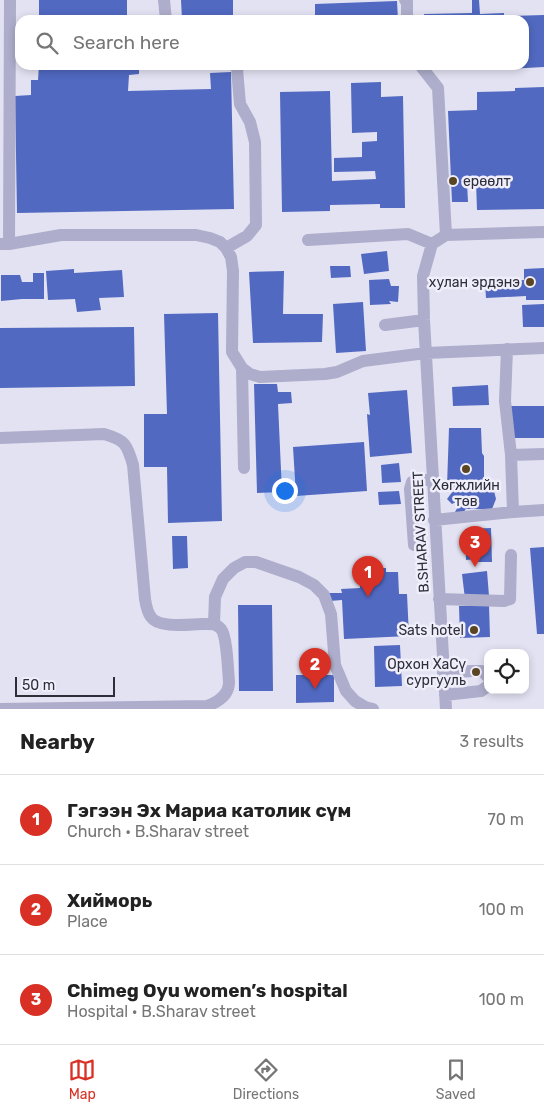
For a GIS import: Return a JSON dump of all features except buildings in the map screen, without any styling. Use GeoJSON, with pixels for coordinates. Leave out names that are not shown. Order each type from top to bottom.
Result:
{"type":"FeatureCollection","features":[{"type":"Feature","properties":{"kind":"street"},"geometry":{"type":"LineString","coordinates":[[10,0],[4,244],[61,235],[196,235],[220,242],[231,257],[233,271],[232,352],[242,368],[250,374],[260,377],[325,374],[337,372],[363,361],[426,353],[544,348]]}},
{"type":"Feature","properties":{"kind":"street"},"geometry":{"type":"LineString","coordinates":[[164,0],[166,15]]}},
{"type":"Feature","properties":{"kind":"street"},"geometry":{"type":"LineString","coordinates":[[405,0],[407,15]]}},
{"type":"Feature","properties":{"kind":"street"},"geometry":{"type":"LineString","coordinates":[[226,248],[247,236],[256,225],[255,142],[250,122],[240,104],[237,70]]}},
{"type":"Feature","properties":{"kind":"street"},"geometry":{"type":"LineString","coordinates":[[424,70],[438,88],[446,235]]}},
{"type":"Feature","properties":{"kind":"street"},"geometry":{"type":"LineString","coordinates":[[308,240],[408,234],[432,244],[446,235],[544,232]]}},
{"type":"Feature","properties":{"kind":"street","name":"B.SHARAV STREET"},"geometry":{"type":"LineString","coordinates":[[432,244],[423,276],[424,320],[446,709]]}},
{"type":"Feature","properties":{"kind":"street"},"geometry":{"type":"LineString","coordinates":[[384,325],[424,320]]}},
{"type":"Feature","properties":{"kind":"street"},"geometry":{"type":"LineString","coordinates":[[507,349],[505,402],[511,455],[513,512]]}},
{"type":"Feature","properties":{"kind":"street"},"geometry":{"type":"LineString","coordinates":[[242,368],[244,468]]}},
{"type":"Feature","properties":{"kind":"street"},"geometry":{"type":"LineString","coordinates":[[0,438],[104,434],[124,442],[130,453],[133,465],[147,609],[152,619],[159,623],[169,625],[214,624],[221,629],[225,638],[229,685],[222,699],[207,706],[0,709]]}},
{"type":"Feature","properties":{"kind":"street"},"geometry":{"type":"LineString","coordinates":[[511,455],[544,454]]}},
{"type":"Feature","properties":{"kind":"street"},"geometry":{"type":"LineString","coordinates":[[414,545],[410,488],[412,482],[433,479]]}},
{"type":"Feature","properties":{"kind":"street"},"geometry":{"type":"LineString","coordinates":[[434,520],[544,510]]}},
{"type":"Feature","properties":{"kind":"street"},"geometry":{"type":"LineString","coordinates":[[439,600],[504,601],[510,599],[511,555]]}},
{"type":"Feature","properties":{"kind":"street"},"geometry":{"type":"LineString","coordinates":[[214,624],[215,597],[224,579],[239,565],[245,562],[256,562],[299,576],[314,585],[324,595],[331,614],[335,664],[346,691],[355,701],[373,709]]}},
{"type":"Feature","properties":{"kind":"street"},"geometry":{"type":"LineString","coordinates":[[443,673],[482,671],[484,673]]}},
{"type":"Feature","properties":{"kind":"street"},"geometry":{"type":"LineString","coordinates":[[445,695],[480,691],[484,688]]}},
{"type":"Feature","properties":{"kind":"place","name":"ерөөлт"},"geometry":{"type":"Point","coordinates":[453,181]}},
{"type":"Feature","properties":{"kind":"place","name":"хулан эрдэнэ"},"geometry":{"type":"Point","coordinates":[530,282]}},
{"type":"Feature","properties":{"kind":"place","name":"Хөгжлийн төв"},"geometry":{"type":"Point","coordinates":[466,469]}},
{"type":"Feature","properties":{"kind":"place","name":"Chimeg Oyu women’s hospital"},"geometry":{"type":"Point","coordinates":[475,567]}},
{"type":"Feature","properties":{"kind":"place","name":"Гэгээн Эх Мариа католик сүм"},"geometry":{"type":"Point","coordinates":[368,597]}},
{"type":"Feature","properties":{"kind":"place","name":"Sats hotel"},"geometry":{"type":"Point","coordinates":[474,630]}},
{"type":"Feature","properties":{"kind":"place","name":"Орхон ХаСү сургууль"},"geometry":{"type":"Point","coordinates":[476,672]}},
{"type":"Feature","properties":{"kind":"place","name":"Хийморь"},"geometry":{"type":"Point","coordinates":[315,689]}}]}
